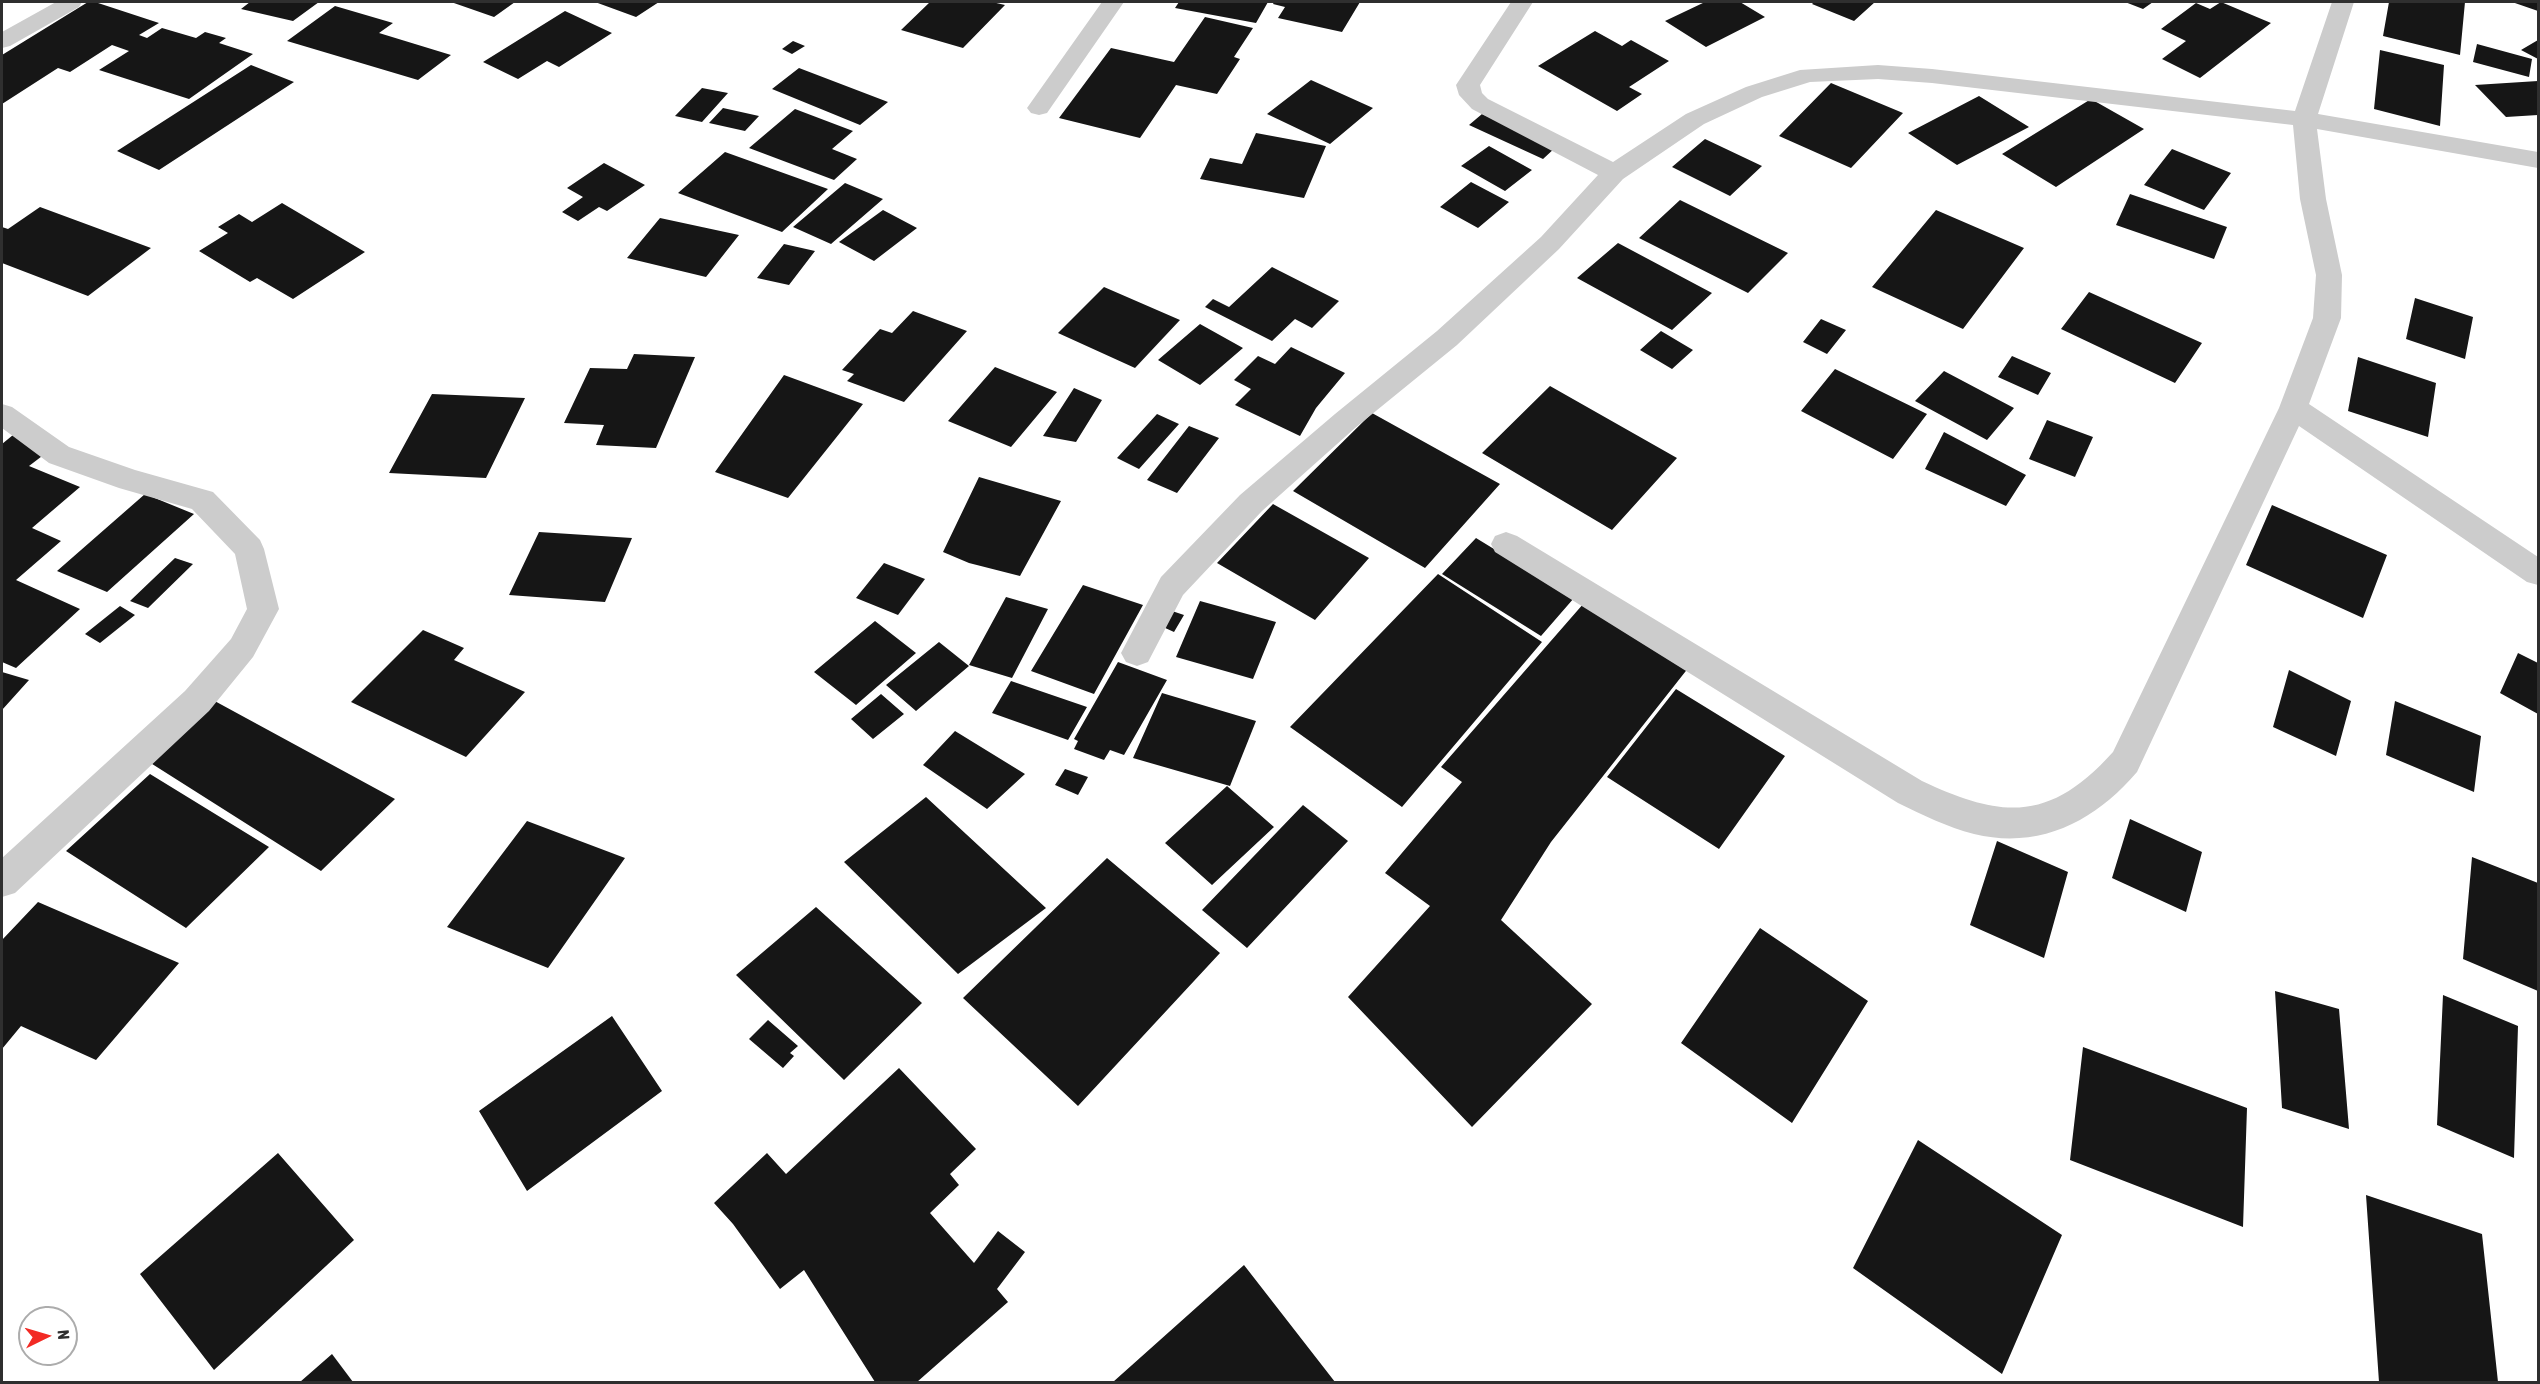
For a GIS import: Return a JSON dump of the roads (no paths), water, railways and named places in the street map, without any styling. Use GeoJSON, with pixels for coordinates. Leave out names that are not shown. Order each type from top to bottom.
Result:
{"type":"FeatureCollection","features":[{"type":"Feature","properties":{"kind":"street"},"geometry":{"type":"LineString","coordinates":[[2,41],[71,2]]}},
{"type":"Feature","properties":{"kind":"street"},"geometry":{"type":"LineString","coordinates":[[1039,108],[1113,2]]}},
{"type":"Feature","properties":{"kind":"street"},"geometry":{"type":"LineString","coordinates":[[1522,2],[1468,85],[1471,95],[1480,104],[1614,173]]}},
{"type":"Feature","properties":{"kind":"street"},"geometry":{"type":"LineString","coordinates":[[1506,544],[1910,792],[1951,811],[1986,821],[2013,823],[2046,819],[2072,808],[2100,790],[2126,762],[2293,408],[2327,318],[2329,275],[2313,200],[2304,119],[2343,2]]}},
{"type":"Feature","properties":{"kind":"street"},"geometry":{"type":"LineString","coordinates":[[1137,652],[1172,586],[1251,503],[1345,421],[1447,338],[1550,243],[1614,173],[1695,119],[1754,92],[1808,75],[1878,72],[1932,76],[2304,119],[2538,160]]}},
{"type":"Feature","properties":{"kind":"street"},"geometry":{"type":"LineString","coordinates":[[2293,408],[2538,573]]}},
{"type":"Feature","properties":{"kind":"street"},"geometry":{"type":"LineString","coordinates":[[2,414],[59,454],[130,480],[202,500],[249,549],[262,609],[242,648],[197,701],[2,881]]}}]}
